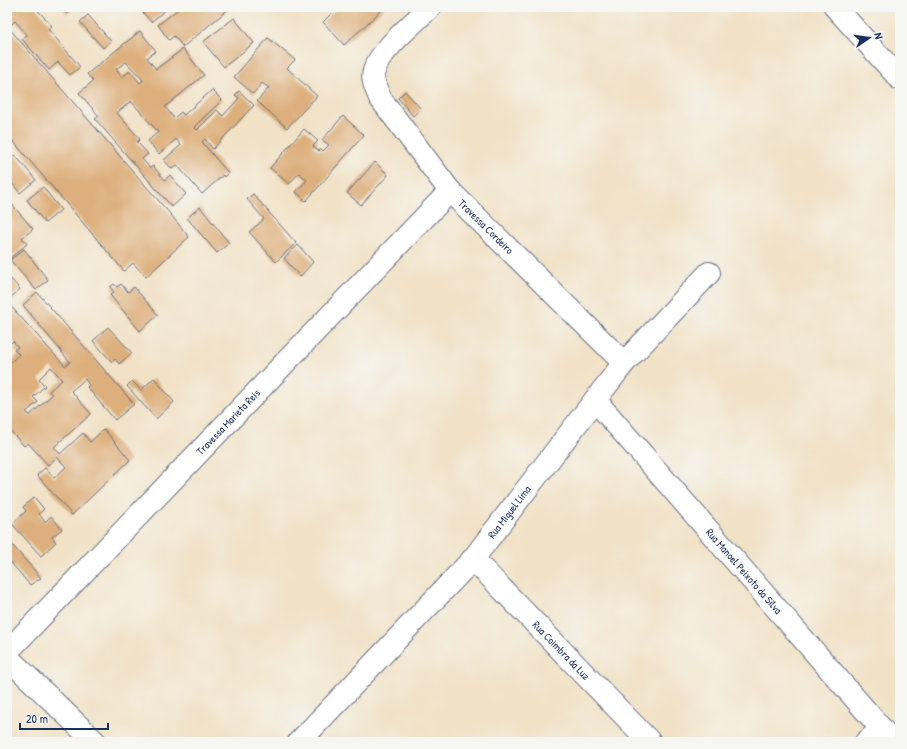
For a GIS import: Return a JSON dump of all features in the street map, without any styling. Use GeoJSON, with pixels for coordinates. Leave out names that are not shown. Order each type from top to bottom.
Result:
{"type":"FeatureCollection","features":[{"type":"Feature","properties":{"kind":"street","name":"Travessa Cordeiro"},"geometry":{"type":"LineString","coordinates":[[430,7],[395,41],[381,58],[373,72],[375,87],[380,98],[450,192],[624,364]]}},
{"type":"Feature","properties":{"kind":"street"},"geometry":{"type":"LineString","coordinates":[[835,7],[900,79]]}},
{"type":"Feature","properties":{"kind":"street","name":"Travessa Marieta Reis"},"geometry":{"type":"LineString","coordinates":[[7,652],[450,192]]}},
{"type":"Feature","properties":{"kind":"street","name":"Rua Miguel Lima"},"geometry":{"type":"LineString","coordinates":[[299,742],[473,559],[624,364],[709,273]]}},
{"type":"Feature","properties":{"kind":"street","name":"Rua Manoel Peixoto da Silva"},"geometry":{"type":"LineString","coordinates":[[595,400],[880,738]]}},
{"type":"Feature","properties":{"kind":"street","name":"Rua Coimbra da Luz"},"geometry":{"type":"LineString","coordinates":[[473,559],[650,742]]}},
{"type":"Feature","properties":{"kind":"street"},"geometry":{"type":"LineString","coordinates":[[7,657],[95,742]]}},
{"type":"Feature","properties":{"kind":"building"},"geometry":{"type":"Polygon","coordinates":[[[7,7],[35,7],[52,26],[48,29],[80,67],[70,75],[58,62],[49,70],[22,39],[27,35],[15,21],[10,26],[7,23],[7,7]]]}},
{"type":"Feature","properties":{"kind":"building"},"geometry":{"type":"Polygon","coordinates":[[[61,7],[75,7],[67,14],[61,7]]]}},
{"type":"Feature","properties":{"kind":"building"},"geometry":{"type":"Polygon","coordinates":[[[138,7],[169,7],[151,22],[138,7]]]}},
{"type":"Feature","properties":{"kind":"building"},"geometry":{"type":"Polygon","coordinates":[[[181,7],[231,7],[183,47],[174,36],[169,40],[158,25],[181,7]]]}},
{"type":"Feature","properties":{"kind":"building"},"geometry":{"type":"Polygon","coordinates":[[[338,7],[385,7],[344,45],[323,22],[338,7]]]}},
{"type":"Feature","properties":{"kind":"building"},"geometry":{"type":"Polygon","coordinates":[[[88,15],[111,41],[103,48],[80,22],[88,15]]]}},
{"type":"Feature","properties":{"kind":"building"},"geometry":{"type":"Polygon","coordinates":[[[234,18],[254,43],[224,67],[203,42],[234,18]]]}},
{"type":"Feature","properties":{"kind":"building"},"geometry":{"type":"Polygon","coordinates":[[[7,26],[189,237],[146,277],[133,263],[124,271],[7,134],[7,26]]]}},
{"type":"Feature","properties":{"kind":"building"},"geometry":{"type":"Polygon","coordinates":[[[140,31],[156,51],[147,58],[156,69],[183,49],[204,75],[165,107],[174,118],[181,112],[184,115],[212,90],[222,100],[194,127],[197,130],[217,110],[223,116],[239,98],[235,95],[239,91],[254,105],[213,149],[205,139],[202,142],[228,173],[224,177],[223,175],[202,194],[177,165],[172,169],[164,160],[181,145],[176,139],[159,154],[148,141],[158,132],[131,101],[117,113],[140,139],[137,142],[148,154],[142,159],[150,168],[153,166],[165,180],[170,175],[186,194],[172,207],[95,119],[99,116],[79,93],[93,81],[87,74],[140,31]],[[126,62],[116,69],[122,77],[130,71],[140,83],[143,80],[126,62]]]}},
{"type":"Feature","properties":{"kind":"building"},"geometry":{"type":"Polygon","coordinates":[[[268,38],[295,60],[287,68],[317,96],[287,128],[257,101],[269,88],[262,83],[253,94],[234,77],[268,38]]]}},
{"type":"Feature","properties":{"kind":"building"},"geometry":{"type":"Polygon","coordinates":[[[405,91],[421,109],[413,116],[398,98],[405,91]]]}},
{"type":"Feature","properties":{"kind":"building"},"geometry":{"type":"Polygon","coordinates":[[[343,116],[364,135],[306,201],[296,192],[307,180],[299,173],[289,184],[270,168],[304,129],[318,141],[313,146],[319,151],[321,149],[323,151],[329,145],[322,140],[343,116]]]}},
{"type":"Feature","properties":{"kind":"building"},"geometry":{"type":"Polygon","coordinates":[[[15,155],[36,180],[20,193],[7,177],[7,161],[15,155]]]}},
{"type":"Feature","properties":{"kind":"building"},"geometry":{"type":"Polygon","coordinates":[[[375,162],[388,175],[361,205],[347,193],[375,162]]]}},
{"type":"Feature","properties":{"kind":"building"},"geometry":{"type":"Polygon","coordinates":[[[43,187],[61,210],[45,223],[27,200],[43,187]]]}},
{"type":"Feature","properties":{"kind":"building"},"geometry":{"type":"Polygon","coordinates":[[[253,194],[296,243],[276,262],[249,232],[264,219],[247,199],[253,194]]]}},
{"type":"Feature","properties":{"kind":"building"},"geometry":{"type":"Polygon","coordinates":[[[10,202],[33,229],[22,238],[27,244],[9,259],[7,256],[7,205],[10,202]]]}},
{"type":"Feature","properties":{"kind":"building"},"geometry":{"type":"Polygon","coordinates":[[[200,207],[229,243],[217,253],[187,218],[200,207]]]}},
{"type":"Feature","properties":{"kind":"building"},"geometry":{"type":"Polygon","coordinates":[[[298,245],[313,262],[300,277],[284,258],[298,245]]]}},
{"type":"Feature","properties":{"kind":"building"},"geometry":{"type":"Polygon","coordinates":[[[24,249],[48,280],[36,290],[10,260],[24,249]]]}},
{"type":"Feature","properties":{"kind":"building"},"geometry":{"type":"Polygon","coordinates":[[[7,275],[20,289],[7,301],[7,275]]]}},
{"type":"Feature","properties":{"kind":"building"},"geometry":{"type":"Polygon","coordinates":[[[114,284],[117,287],[121,284],[128,292],[134,287],[158,315],[140,331],[110,295],[114,292],[110,287],[114,284]]]}},
{"type":"Feature","properties":{"kind":"building"},"geometry":{"type":"Polygon","coordinates":[[[37,292],[134,404],[115,420],[87,387],[89,385],[85,379],[71,391],[91,414],[54,447],[60,454],[83,433],[90,442],[104,429],[130,460],[72,515],[37,475],[45,468],[54,478],[66,467],[57,457],[48,465],[28,443],[24,446],[7,427],[7,366],[19,354],[14,350],[18,347],[13,341],[7,347],[7,302],[65,366],[70,362],[23,305],[37,292]],[[51,367],[39,379],[45,386],[33,397],[38,402],[26,412],[30,415],[52,395],[49,391],[62,380],[51,367]]]}},
{"type":"Feature","properties":{"kind":"building"},"geometry":{"type":"Polygon","coordinates":[[[108,327],[132,353],[119,364],[115,359],[112,362],[93,341],[108,327]]]}},
{"type":"Feature","properties":{"kind":"building"},"geometry":{"type":"Polygon","coordinates":[[[154,378],[174,402],[156,419],[127,386],[132,381],[141,390],[154,378]]]}},
{"type":"Feature","properties":{"kind":"building"},"geometry":{"type":"Polygon","coordinates":[[[34,497],[44,509],[39,514],[45,522],[51,516],[62,529],[52,537],[56,542],[41,556],[12,524],[26,511],[23,507],[34,497]]]}},
{"type":"Feature","properties":{"kind":"building"},"geometry":{"type":"Polygon","coordinates":[[[7,539],[41,578],[30,585],[7,558],[7,539]]]}}]}
